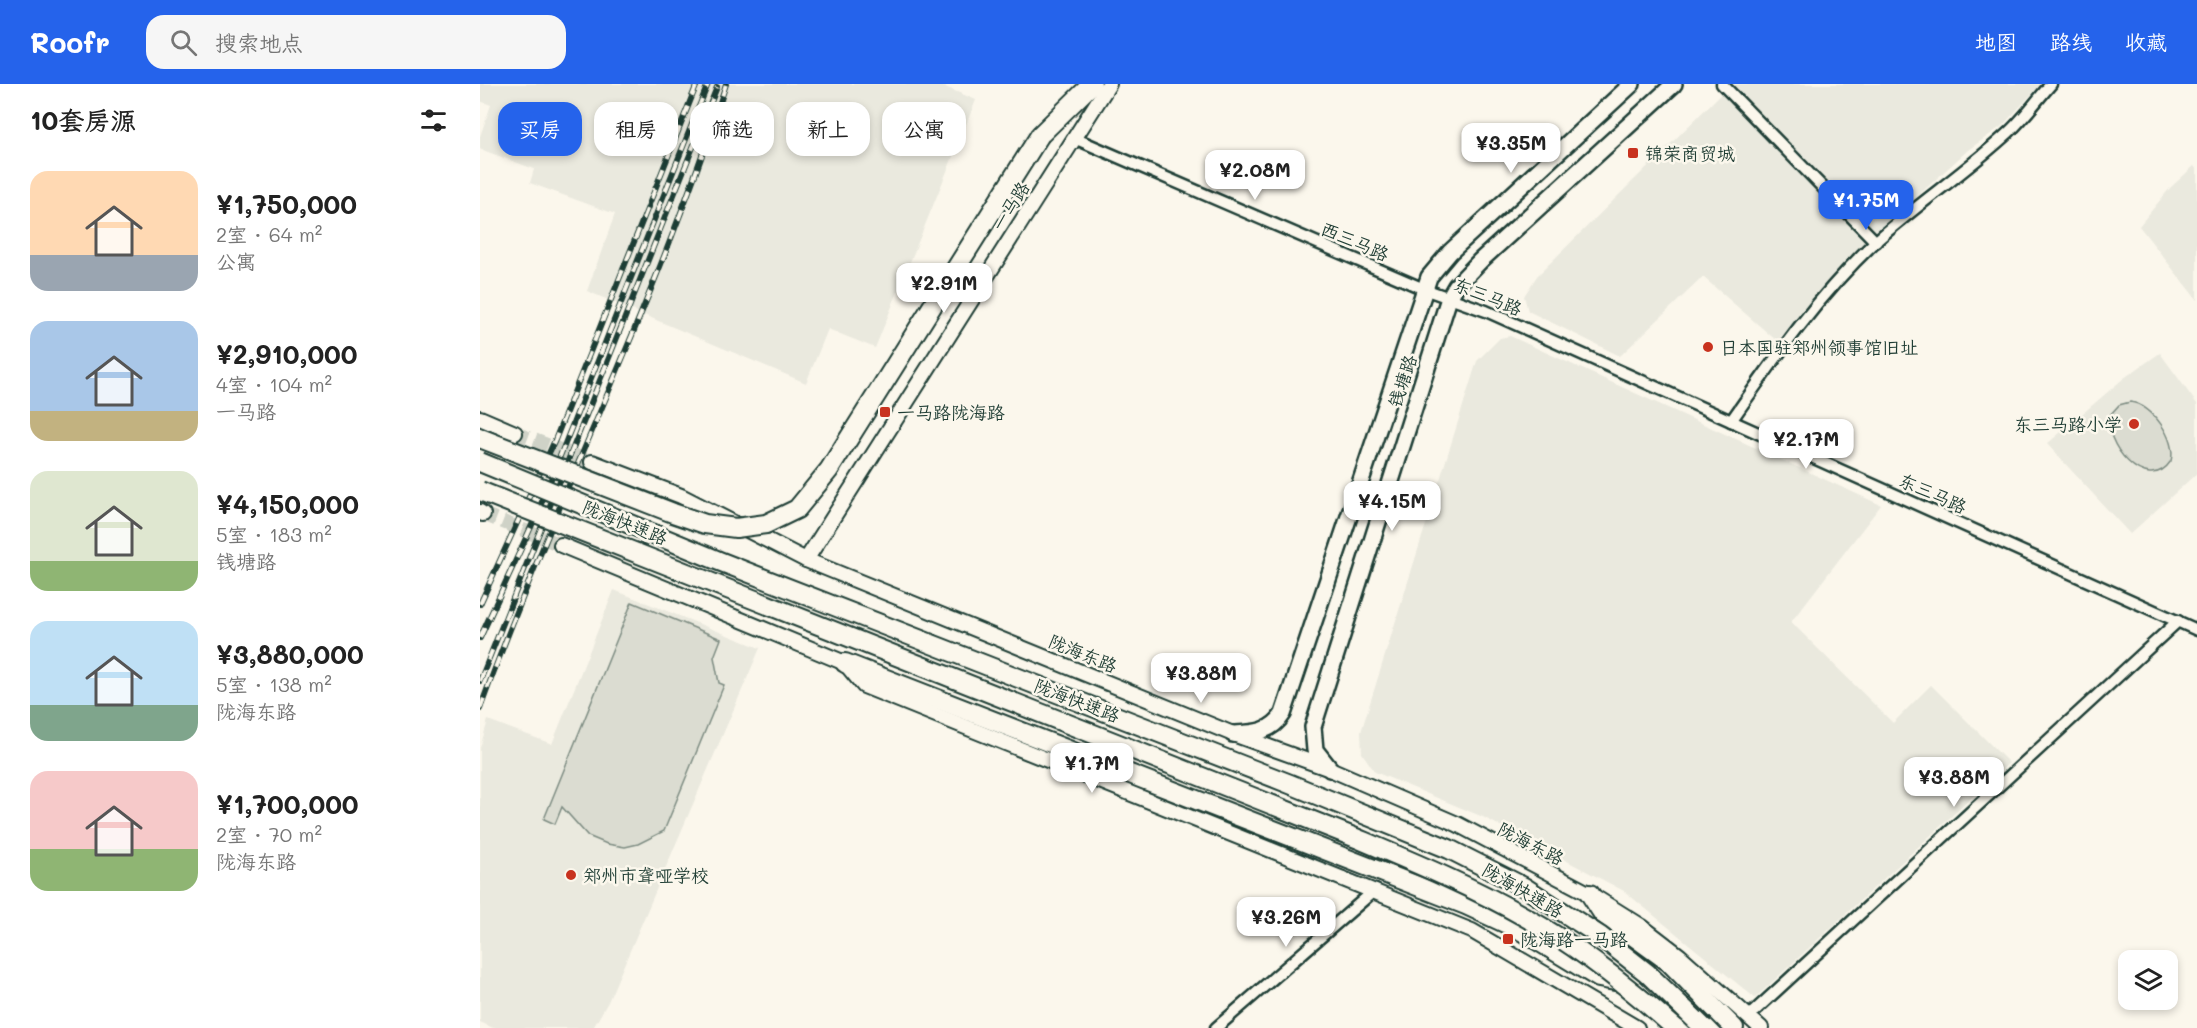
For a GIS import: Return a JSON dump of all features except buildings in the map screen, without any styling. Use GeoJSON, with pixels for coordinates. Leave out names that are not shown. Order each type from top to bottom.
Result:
{"type":"FeatureCollection","features":[{"type":"Feature","properties":{"kind":"highway"},"geometry":{"type":"LineString","coordinates":[[480,438],[590,483],[705,524],[752,528],[783,517],[797,509],[829,470],[1040,135],[1092,84]]}},
{"type":"Feature","properties":{"kind":"highway","name":"陇海快速路"},"geometry":{"type":"LineString","coordinates":[[480,462],[719,561],[1290,783],[1449,849],[1524,887],[1600,936],[1647,973],[1704,1028]]}},
{"type":"Feature","properties":{"kind":"highway","name":"陇海快速路"},"geometry":{"type":"LineString","coordinates":[[480,491],[1408,860],[1473,889],[1527,918],[1620,982],[1675,1028]]}},
{"type":"Feature","properties":{"kind":"highway"},"geometry":{"type":"LineString","coordinates":[[845,663],[1466,905],[1520,930],[1599,978],[1620,982]]}},
{"type":"Feature","properties":{"kind":"highway"},"geometry":{"type":"LineString","coordinates":[[1590,894],[1603,914],[1669,962],[1734,1028]]}},
{"type":"Feature","properties":{"kind":"main road","name":"钱塘路"},"geometry":{"type":"LineString","coordinates":[[1233,734],[1264,731],[1278,722],[1283,714],[1429,277],[1450,252],[1632,84]]}},
{"type":"Feature","properties":{"kind":"main road","name":"钱塘路"},"geometry":{"type":"LineString","coordinates":[[1330,769],[1315,750],[1313,727],[1449,298],[1456,286],[1480,261],[1674,84]]}},
{"type":"Feature","properties":{"kind":"street","name":"一马路"},"geometry":{"type":"LineString","coordinates":[[806,561],[1109,84]]}},
{"type":"Feature","properties":{"kind":"street"},"geometry":{"type":"LineString","coordinates":[[1722,84],[1876,242]]}},
{"type":"Feature","properties":{"kind":"street"},"geometry":{"type":"LineString","coordinates":[[1731,421],[1818,301],[1876,242],[2010,132],[2051,84]]}},
{"type":"Feature","properties":{"kind":"street","name":"西三马路"},"geometry":{"type":"LineString","coordinates":[[1074,138],[1424,289]]}},
{"type":"Feature","properties":{"kind":"street","name":"东三马路"},"geometry":{"type":"LineString","coordinates":[[1424,289],[1486,311],[2197,630]]}},
{"type":"Feature","properties":{"kind":"street"},"geometry":{"type":"LineString","coordinates":[[480,418],[515,433]]}},
{"type":"Feature","properties":{"kind":"street","name":"陇海东路"},"geometry":{"type":"LineString","coordinates":[[592,462],[681,496],[806,561],[1233,734],[1330,769],[1457,824],[1590,894],[1665,944],[1761,1028]]}},
{"type":"Feature","properties":{"kind":"street"},"geometry":{"type":"LineString","coordinates":[[561,546],[845,663],[864,686],[1375,890],[1498,945],[1637,1028]]}},
{"type":"Feature","properties":{"kind":"street"},"geometry":{"type":"LineString","coordinates":[[1749,1016],[2178,621]]}},
{"type":"Feature","properties":{"kind":"street"},"geometry":{"type":"LineString","coordinates":[[1216,1028],[1375,890]]}},
{"type":"Feature","properties":{"kind":"shaded area"},"geometry":{"type":"Polygon","coordinates":[[[480,84],[938,84],[976,100],[966,125],[966,102],[882,102],[882,156],[953,156],[875,348],[828,329],[806,383],[587,291],[615,214],[530,183],[534,169],[499,156],[582,156],[582,102],[498,102],[498,156],[480,149],[480,136],[491,105],[480,101],[480,84]]]}},
{"type":"Feature","properties":{"kind":"shaded area"},"geometry":{"type":"Polygon","coordinates":[[[1731,84],[2041,84],[2002,126],[1968,150],[1855,253],[1777,341],[1703,277],[1620,356],[1528,311],[1524,296],[1537,276],[1731,84]]]}},
{"type":"Feature","properties":{"kind":"shaded area"},"geometry":{"type":"Polygon","coordinates":[[[2194,166],[2197,170],[2197,300],[2139,226],[2170,188],[2194,166]]]}},
{"type":"Feature","properties":{"kind":"shaded area"},"geometry":{"type":"Polygon","coordinates":[[[1510,336],[1881,505],[1791,622],[1893,723],[1931,685],[2009,763],[1755,998],[1624,891],[1483,817],[1375,772],[1362,753],[1361,732],[1477,361],[1500,338],[1510,336]]]}},
{"type":"Feature","properties":{"kind":"shaded area","name":"东三马路小学"},"geometry":{"type":"Polygon","coordinates":[[[2160,353],[2197,404],[2197,473],[2130,534],[2047,444],[2124,378],[2160,353]]]}},
{"type":"Feature","properties":{"kind":"shaded area"},"geometry":{"type":"Polygon","coordinates":[[[2130,402],[2147,409],[2161,424],[2166,434],[2172,453],[2171,461],[2161,471],[2150,473],[2138,469],[2128,461],[2112,438],[2109,426],[2110,415],[2119,405],[2130,402]]]}},
{"type":"Feature","properties":{"kind":"shaded area","name":"郑州市聋哑学校"},"geometry":{"type":"Polygon","coordinates":[[[614,590],[760,648],[608,1002],[593,1028],[493,1028],[480,1022],[480,748],[488,720],[552,744],[614,590]]]}},
{"type":"Feature","properties":{"kind":"shaded area"},"geometry":{"type":"Polygon","coordinates":[[[632,602],[721,639],[714,657],[719,683],[724,685],[664,831],[638,844],[625,847],[607,844],[588,836],[562,807],[555,824],[544,819],[632,602]]]}},
{"type":"Feature","properties":{"kind":"tunnel"},"geometry":{"type":"LineString","coordinates":[[515,433],[592,462]]}},
{"type":"Feature","properties":{"kind":"tunnel"},"geometry":{"type":"LineString","coordinates":[[483,514],[561,545]]}},
{"type":"Feature","properties":{"kind":"railway"},"geometry":{"type":"LineString","coordinates":[[480,604],[555,440],[697,84]]}},
{"type":"Feature","properties":{"kind":"railway"},"geometry":{"type":"LineString","coordinates":[[480,638],[537,514],[708,84]]}},
{"type":"Feature","properties":{"kind":"railway"},"geometry":{"type":"LineString","coordinates":[[480,709],[541,552],[670,242],[726,84]]}},
{"type":"Feature","properties":{"kind":"railway"},"geometry":{"type":"LineString","coordinates":[[480,681],[717,87]]}},
{"type":"Feature","properties":{"kind":"place","name":"锦荣商贸城"},"geometry":{"type":"Point","coordinates":[1633,153]}},
{"type":"Feature","properties":{"kind":"place","name":"日本国驻郑州领事馆旧址"},"geometry":{"type":"Point","coordinates":[1708,347]}},
{"type":"Feature","properties":{"kind":"place","name":"一马路陇海路"},"geometry":{"type":"Point","coordinates":[885,412]}},
{"type":"Feature","properties":{"kind":"place","name":"东三马路小学"},"geometry":{"type":"Point","coordinates":[2134,424]}},
{"type":"Feature","properties":{"kind":"place","name":"郑州市聋哑学校"},"geometry":{"type":"Point","coordinates":[571,875]}},
{"type":"Feature","properties":{"kind":"place","name":"陇海路一马路"},"geometry":{"type":"Point","coordinates":[1508,939]}}]}
